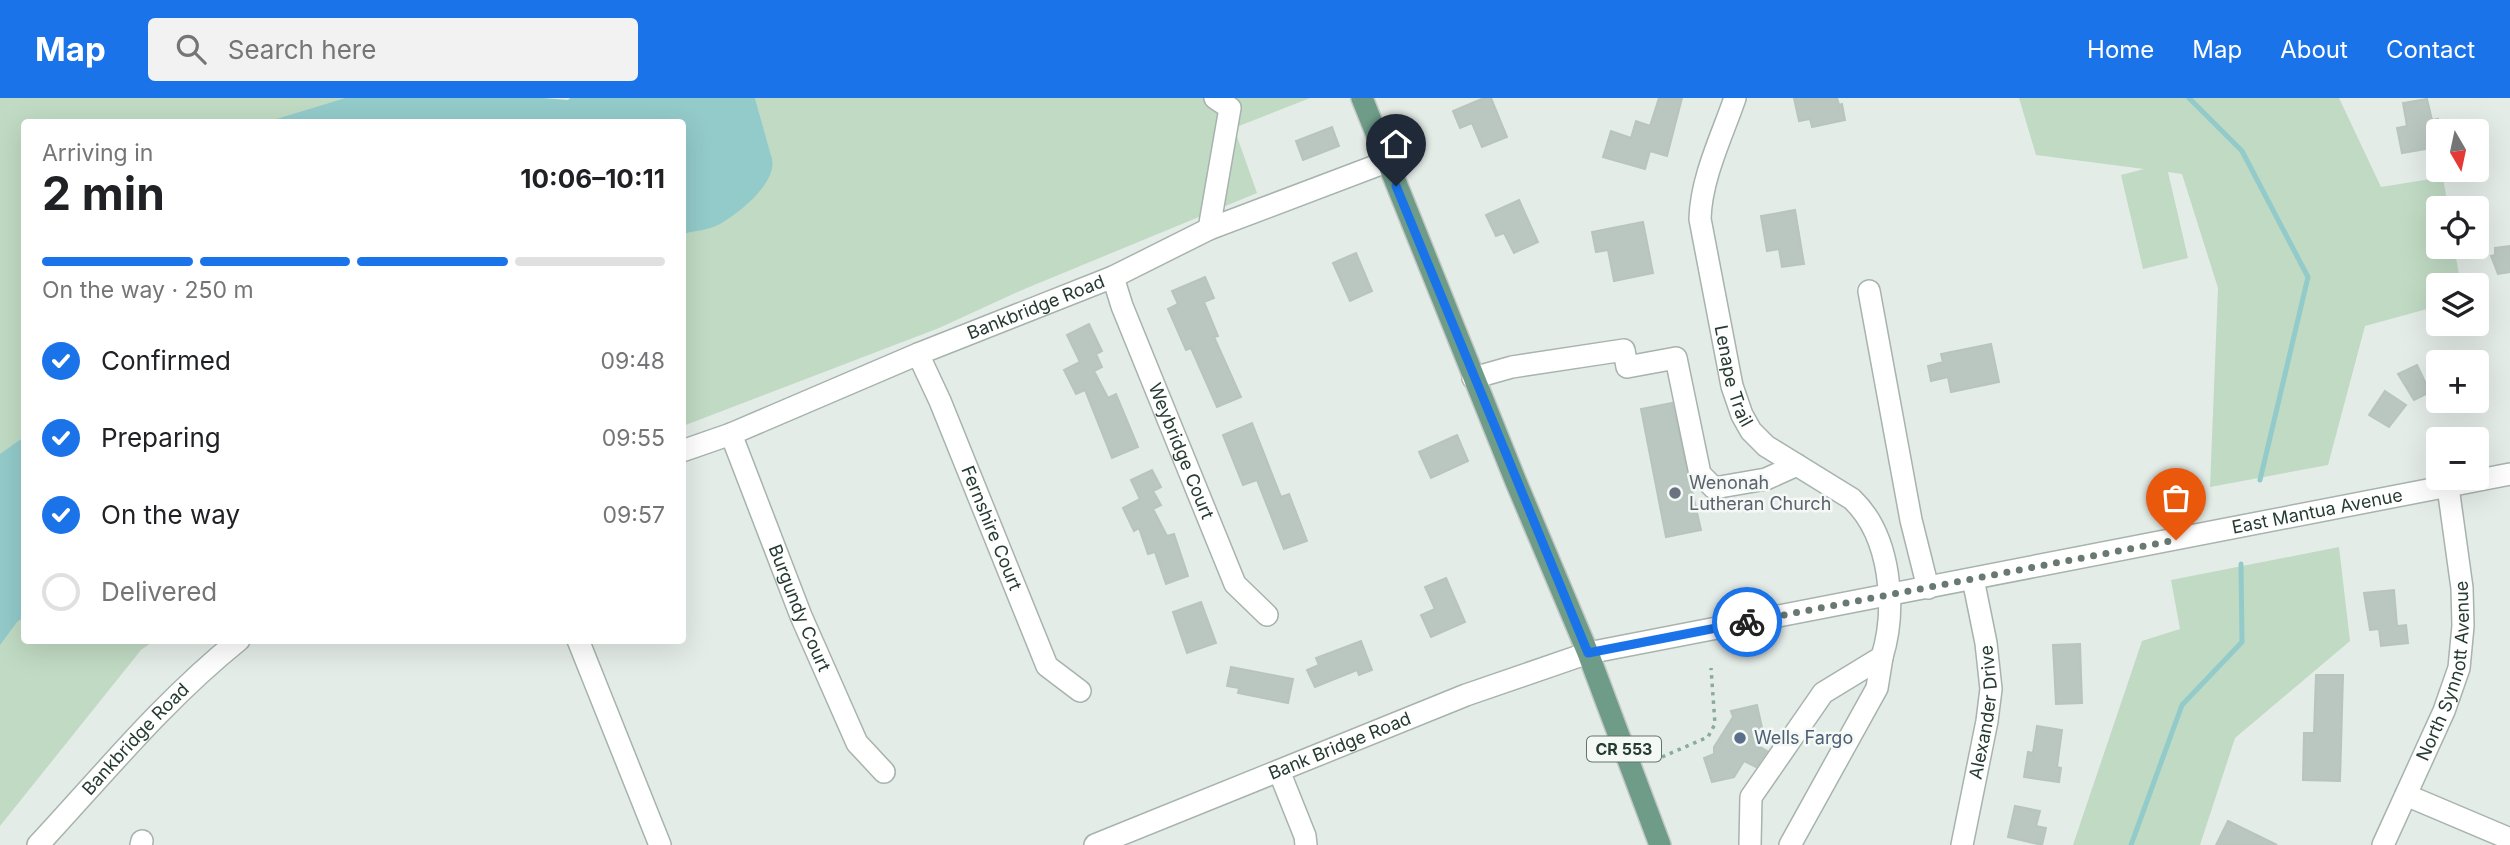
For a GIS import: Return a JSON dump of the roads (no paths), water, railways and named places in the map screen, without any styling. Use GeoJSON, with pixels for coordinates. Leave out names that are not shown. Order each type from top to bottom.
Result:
{"type":"FeatureCollection","features":[{"type":"Feature","properties":{"kind":"main road","name":"CR 553"},"geometry":{"type":"LineString","coordinates":[[1362,98],[1588,653],[1660,845]]}},
{"type":"Feature","properties":{"kind":"street"},"geometry":{"type":"LineString","coordinates":[[1209,229],[1230,108],[1215,98]]}},
{"type":"Feature","properties":{"kind":"street","name":"Lenape Trail"},"geometry":{"type":"LineString","coordinates":[[1735,98],[1700,203],[1700,219],[1732,386],[1751,431],[1766,446],[1852,499],[1866,514],[1877,536],[1890,594],[1889,633],[1877,688],[1790,845]]}},
{"type":"Feature","properties":{"kind":"street","name":"Bankbridge Road"},"geometry":{"type":"LineString","coordinates":[[686,450],[1113,277],[1209,229],[1386,162]]}},
{"type":"Feature","properties":{"kind":"street","name":"Weybridge Court"},"geometry":{"type":"LineString","coordinates":[[1113,277],[1122,306],[1235,584],[1267,615]]}},
{"type":"Feature","properties":{"kind":"street"},"geometry":{"type":"LineString","coordinates":[[1869,291],[1911,520],[1928,588]]}},
{"type":"Feature","properties":{"kind":"street"},"geometry":{"type":"LineString","coordinates":[[1474,378],[1512,367],[1624,350],[1627,367],[1676,358],[1700,474],[1714,488],[1766,480],[1797,465]]}},
{"type":"Feature","properties":{"kind":"street","name":"Fernshire Court"},"geometry":{"type":"LineString","coordinates":[[918,354],[940,401],[1047,666],[1080,691]]}},
{"type":"Feature","properties":{"kind":"street","name":"Burgundy Court"},"geometry":{"type":"LineString","coordinates":[[730,434],[801,616],[858,743],[884,772]]}},
{"type":"Feature","properties":{"kind":"street","name":"East Mantua Avenue"},"geometry":{"type":"LineString","coordinates":[[2489,478],[2510,474]]}},
{"type":"Feature","properties":{"kind":"street","name":"East Mantua Avenue"},"geometry":{"type":"LineString","coordinates":[[1588,653],[2433,490]]}},
{"type":"Feature","properties":{"kind":"street","name":"North Synnott Avenue"},"geometry":{"type":"LineString","coordinates":[[2382,845],[2444,711],[2459,668],[2463,626],[2462,588],[2448,490]]}},
{"type":"Feature","properties":{"kind":"street","name":"Alexander Drive"},"geometry":{"type":"LineString","coordinates":[[1962,845],[1991,689],[1986,643],[1973,579]]}},
{"type":"Feature","properties":{"kind":"street","name":"Bankbridge Road"},"geometry":{"type":"LineString","coordinates":[[38,845],[171,701],[235,644]]}},
{"type":"Feature","properties":{"kind":"street"},"geometry":{"type":"LineString","coordinates":[[580,644],[660,845]]}},
{"type":"Feature","properties":{"kind":"street","name":"Bank Bridge Road"},"geometry":{"type":"LineString","coordinates":[[1095,845],[1466,695],[1588,653]]}},
{"type":"Feature","properties":{"kind":"street"},"geometry":{"type":"LineString","coordinates":[[1750,845],[1751,797],[1824,693],[1882,657]]}},
{"type":"Feature","properties":{"kind":"street"},"geometry":{"type":"LineString","coordinates":[[1279,771],[1305,836],[1306,845]]}},
{"type":"Feature","properties":{"kind":"street"},"geometry":{"type":"LineString","coordinates":[[2406,795],[2510,839]]}},
{"type":"Feature","properties":{"kind":"water"},"geometry":{"type":"Polygon","coordinates":[[[345,98],[755,98],[772,159],[772,168],[763,187],[737,213],[716,226],[686,233],[686,119],[276,119],[345,98]]]}},
{"type":"Feature","properties":{"kind":"water"},"geometry":{"type":"Polygon","coordinates":[[[21,439],[21,619],[0,645],[0,454],[21,439]]]}},
{"type":"Feature","properties":{"kind":"waterway"},"geometry":{"type":"LineString","coordinates":[[2189,98],[2242,151],[2308,277],[2260,480]]}},
{"type":"Feature","properties":{"kind":"waterway"},"geometry":{"type":"LineString","coordinates":[[2131,845],[2182,705],[2242,642],[2241,564]]}},
{"type":"Feature","properties":{"kind":"place","name":"Wenonah Lutheran Church"},"geometry":{"type":"Point","coordinates":[1675,493]}},
{"type":"Feature","properties":{"kind":"place","name":"Wells Fargo"},"geometry":{"type":"Point","coordinates":[1740,738]}}]}
